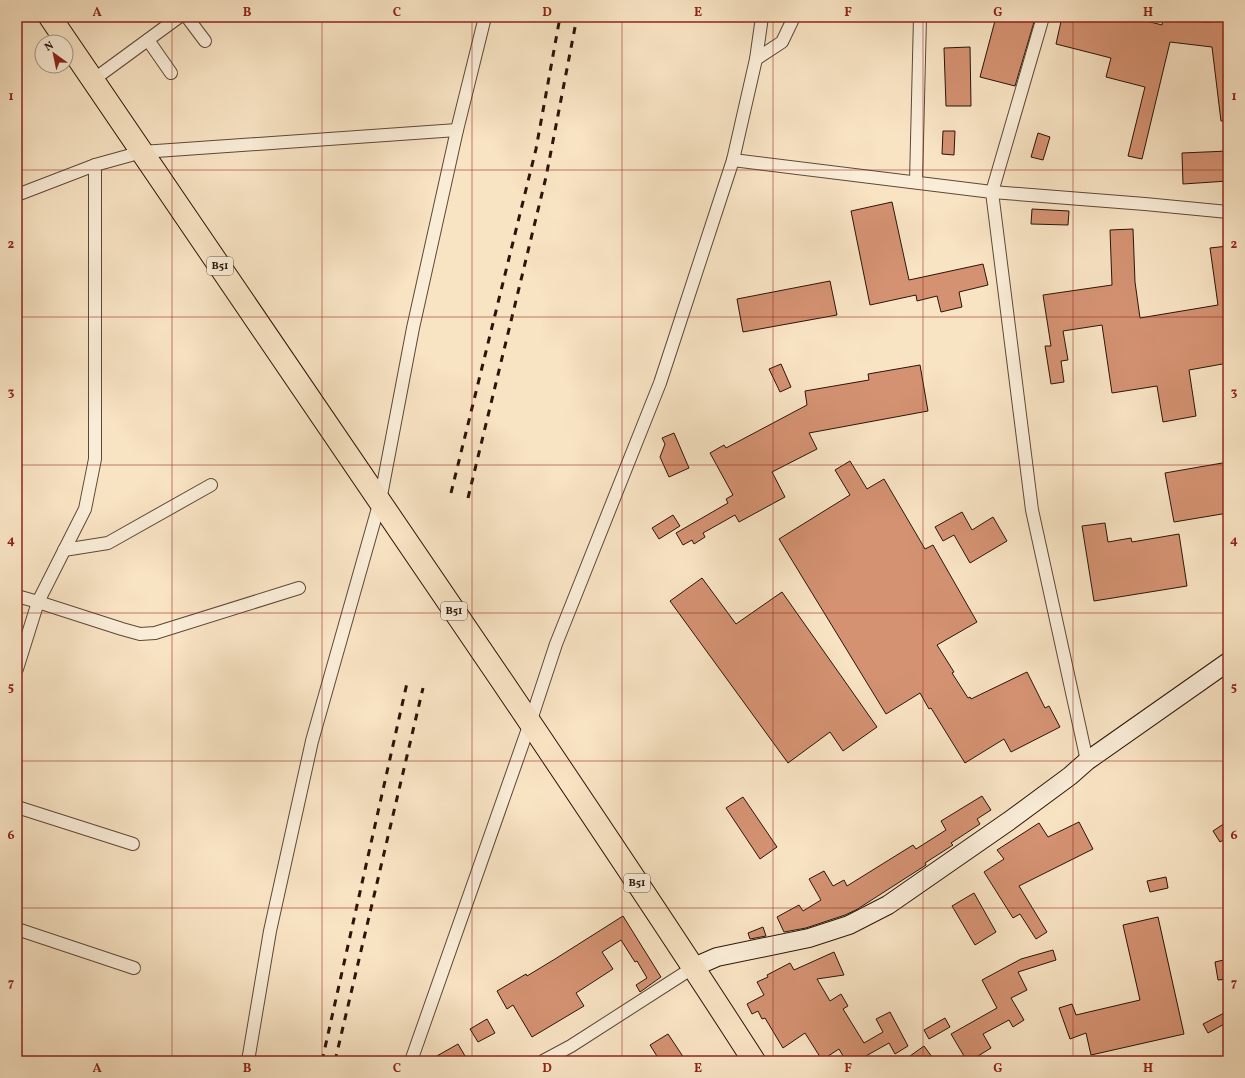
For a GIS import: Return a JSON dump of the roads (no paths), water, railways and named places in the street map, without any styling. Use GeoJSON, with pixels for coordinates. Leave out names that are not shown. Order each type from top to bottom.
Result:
{"type":"FeatureCollection","features":[{"type":"Feature","properties":{"kind":"highway","name":"B51"},"geometry":{"type":"LineString","coordinates":[[50,17],[530,723],[694,967],[754,1061]]}},
{"type":"Feature","properties":{"kind":"street"},"geometry":{"type":"LineString","coordinates":[[93,80],[179,17]]}},
{"type":"Feature","properties":{"kind":"street"},"geometry":{"type":"LineString","coordinates":[[187,17],[204,41]]}},
{"type":"Feature","properties":{"kind":"street"},"geometry":{"type":"LineString","coordinates":[[248,1061],[270,931],[312,741],[380,501],[413,328],[484,17]]}},
{"type":"Feature","properties":{"kind":"street"},"geometry":{"type":"LineString","coordinates":[[411,1061],[530,723],[556,644],[660,383],[733,160],[756,59],[762,17]]}},
{"type":"Feature","properties":{"kind":"street"},"geometry":{"type":"LineString","coordinates":[[756,59],[782,42],[794,17]]}},
{"type":"Feature","properties":{"kind":"street"},"geometry":{"type":"LineString","coordinates":[[916,182],[920,17]]}},
{"type":"Feature","properties":{"kind":"street"},"geometry":{"type":"LineString","coordinates":[[1043,17],[992,192],[1032,510],[1087,761]]}},
{"type":"Feature","properties":{"kind":"street"},"geometry":{"type":"LineString","coordinates":[[148,40],[171,73]]}},
{"type":"Feature","properties":{"kind":"street"},"geometry":{"type":"LineString","coordinates":[[17,195],[65,175],[142,152],[457,130]]}},
{"type":"Feature","properties":{"kind":"street"},"geometry":{"type":"LineString","coordinates":[[733,160],[992,192],[1228,212]]}},
{"type":"Feature","properties":{"kind":"street"},"geometry":{"type":"LineString","coordinates":[[17,669],[38,602],[86,509],[95,459],[95,165]]}},
{"type":"Feature","properties":{"kind":"street"},"geometry":{"type":"LineString","coordinates":[[64,550],[108,543],[211,485]]}},
{"type":"Feature","properties":{"kind":"street"},"geometry":{"type":"LineString","coordinates":[[17,596],[140,634],[155,633],[300,588]]}},
{"type":"Feature","properties":{"kind":"street"},"geometry":{"type":"LineString","coordinates":[[543,1061],[571,1046],[694,967],[717,957],[809,938],[849,925],[888,905],[1009,821],[1070,776],[1087,761],[1228,662]]}},
{"type":"Feature","properties":{"kind":"street"},"geometry":{"type":"LineString","coordinates":[[17,807],[133,844]]}},
{"type":"Feature","properties":{"kind":"street"},"geometry":{"type":"LineString","coordinates":[[17,929],[134,968]]}},
{"type":"Feature","properties":{"kind":"railway"},"geometry":{"type":"LineString","coordinates":[[451,493],[536,149],[560,17]]}},
{"type":"Feature","properties":{"kind":"railway"},"geometry":{"type":"LineString","coordinates":[[468,498],[546,177],[577,17]]}},
{"type":"Feature","properties":{"kind":"railway"},"geometry":{"type":"LineString","coordinates":[[322,1061],[407,683]]}},
{"type":"Feature","properties":{"kind":"railway"},"geometry":{"type":"LineString","coordinates":[[335,1061],[423,688]]}}]}
